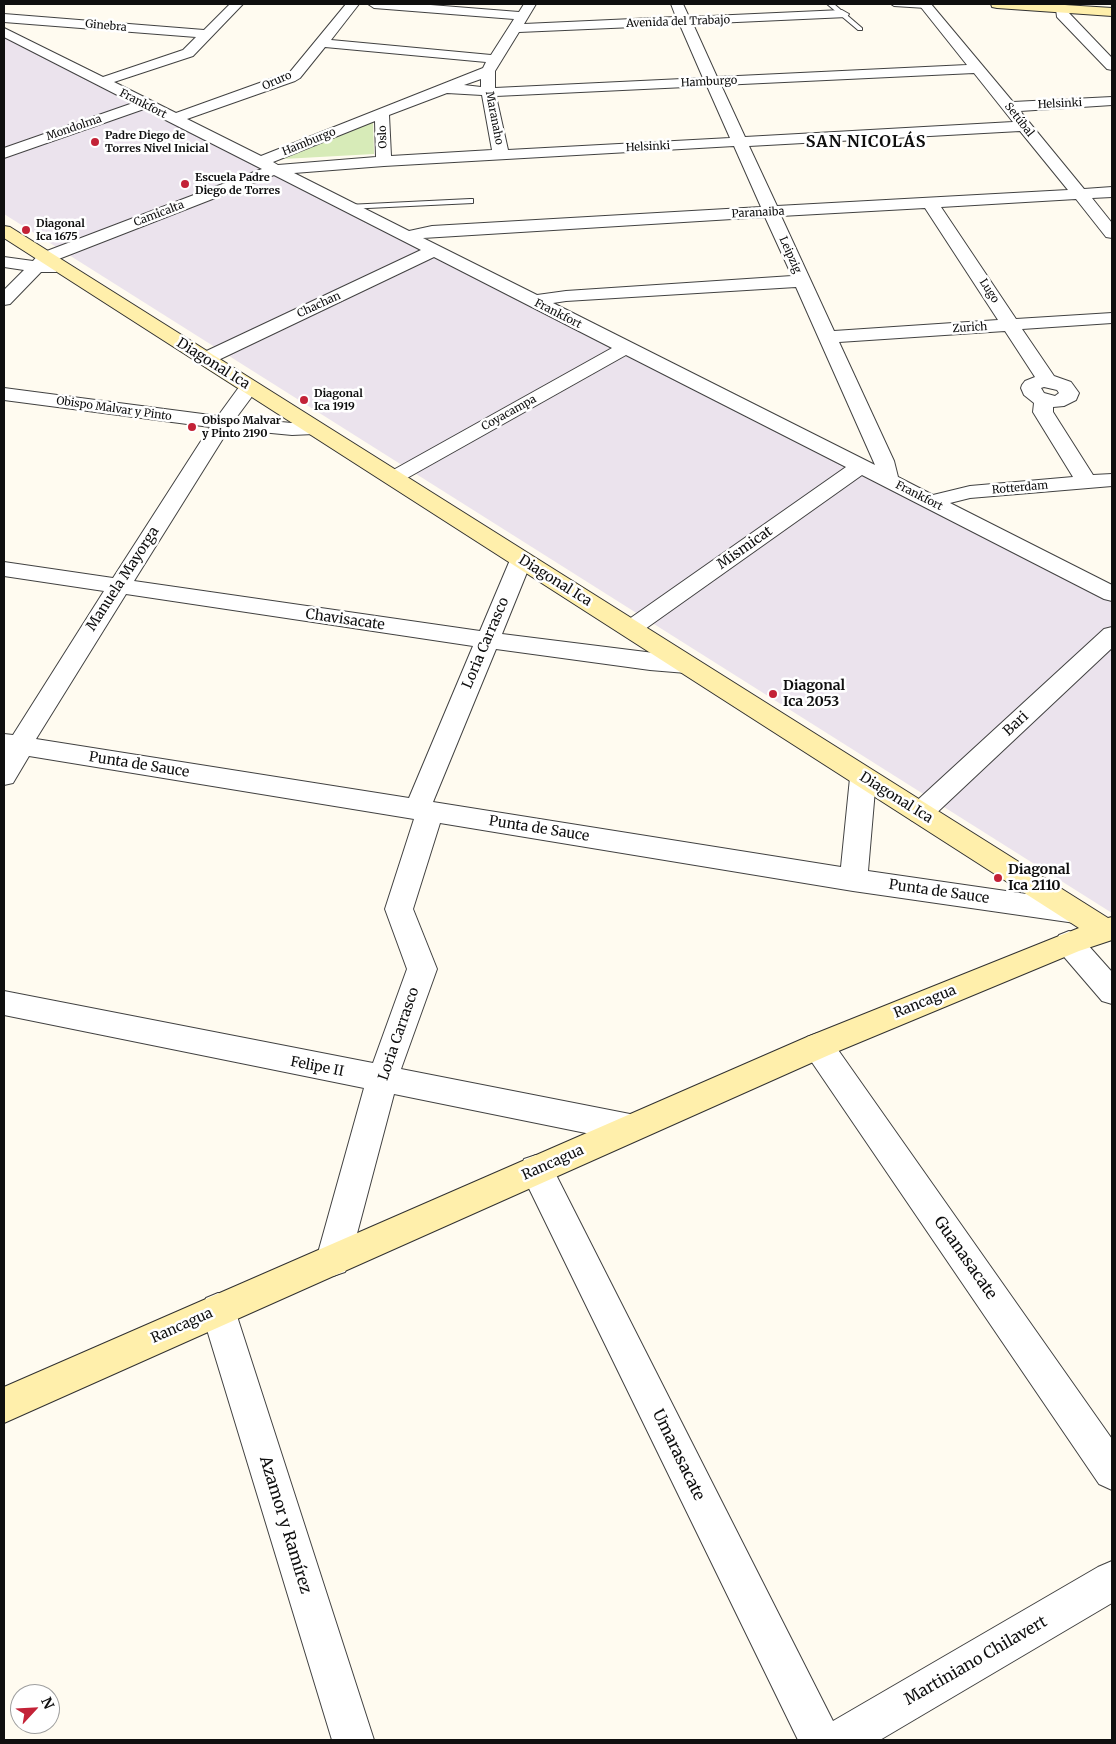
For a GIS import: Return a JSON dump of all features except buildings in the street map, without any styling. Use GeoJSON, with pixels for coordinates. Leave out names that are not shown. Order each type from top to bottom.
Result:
{"type":"FeatureCollection","features":[{"type":"Feature","properties":{"kind":"main road"},"geometry":{"type":"LineString","coordinates":[[997,4],[1112,12]]}},
{"type":"Feature","properties":{"kind":"main road","name":"Diagonal Ica"},"geometry":{"type":"LineString","coordinates":[[4,231],[41,262],[64,270],[1075,912],[1109,929]]}},
{"type":"Feature","properties":{"kind":"main road","name":"Rancagua"},"geometry":{"type":"LineString","coordinates":[[4,1405],[818,1046],[1069,943],[1109,929]]}},
{"type":"Feature","properties":{"kind":"street"},"geometry":{"type":"LineString","coordinates":[[4,13],[15,4]]}},
{"type":"Feature","properties":{"kind":"street"},"geometry":{"type":"LineString","coordinates":[[101,82],[188,53],[237,4]]}},
{"type":"Feature","properties":{"kind":"street","name":"Oruro"},"geometry":{"type":"LineString","coordinates":[[174,119],[290,78],[353,4]]}},
{"type":"Feature","properties":{"kind":"street","name":"Avenida del Trabajo"},"geometry":{"type":"LineString","coordinates":[[374,4],[518,22],[685,22],[842,14]]}},
{"type":"Feature","properties":{"kind":"street"},"geometry":{"type":"LineString","coordinates":[[320,43],[491,64],[530,4]]}},
{"type":"Feature","properties":{"kind":"street","name":"Leipzig"},"geometry":{"type":"LineString","coordinates":[[676,4],[884,461],[888,480]]}},
{"type":"Feature","properties":{"kind":"street","name":"Setúbal"},"geometry":{"type":"LineString","coordinates":[[926,6],[1112,233]]}},
{"type":"Feature","properties":{"kind":"street"},"geometry":{"type":"LineString","coordinates":[[1062,9],[1062,14],[1112,66]]}},
{"type":"Feature","properties":{"kind":"street","name":"Ginebra"},"geometry":{"type":"LineString","coordinates":[[4,18],[207,34]]}},
{"type":"Feature","properties":{"kind":"street","name":"Frankfort"},"geometry":{"type":"LineString","coordinates":[[4,32],[1112,594]]}},
{"type":"Feature","properties":{"kind":"street"},"geometry":{"type":"LineString","coordinates":[[4,50],[24,43]]}},
{"type":"Feature","properties":{"kind":"street","name":"Hamburgo"},"geometry":{"type":"LineString","coordinates":[[266,166],[382,113],[443,88],[491,64]]}},
{"type":"Feature","properties":{"kind":"street","name":"Maranaho"},"geometry":{"type":"LineString","coordinates":[[491,64],[488,92],[501,155]]}},
{"type":"Feature","properties":{"kind":"street","name":"Hamburgo"},"geometry":{"type":"LineString","coordinates":[[443,88],[488,92],[976,69]]}},
{"type":"Feature","properties":{"kind":"street","name":"Helsinki"},"geometry":{"type":"LineString","coordinates":[[1009,107],[1112,101]]}},
{"type":"Feature","properties":{"kind":"street","name":"Mondolma"},"geometry":{"type":"LineString","coordinates":[[4,153],[144,104]]}},
{"type":"Feature","properties":{"kind":"street","name":"Oslo"},"geometry":{"type":"LineString","coordinates":[[382,113],[384,161]]}},
{"type":"Feature","properties":{"kind":"street","name":"Helsinki"},"geometry":{"type":"LineString","coordinates":[[266,166],[1024,126]]}},
{"type":"Feature","properties":{"kind":"street","name":"Camicalta"},"geometry":{"type":"LineString","coordinates":[[41,262],[266,166]]}},
{"type":"Feature","properties":{"kind":"street","name":"Paranaiba"},"geometry":{"type":"LineString","coordinates":[[405,237],[432,231],[1112,192]]}},
{"type":"Feature","properties":{"kind":"street","name":"Lugo"},"geometry":{"type":"LineString","coordinates":[[930,202],[1010,325],[1046,391],[1043,412],[1087,482]]}},
{"type":"Feature","properties":{"kind":"street","name":"Chachan"},"geometry":{"type":"LineString","coordinates":[[205,359],[433,251]]}},
{"type":"Feature","properties":{"kind":"street"},"geometry":{"type":"LineString","coordinates":[[4,262],[41,262]]}},
{"type":"Feature","properties":{"kind":"street"},"geometry":{"type":"LineString","coordinates":[[4,300],[41,262]]}},
{"type":"Feature","properties":{"kind":"street"},"geometry":{"type":"LineString","coordinates":[[532,301],[576,296],[802,280]]}},
{"type":"Feature","properties":{"kind":"street","name":"Zurich"},"geometry":{"type":"LineString","coordinates":[[828,337],[1112,318]]}},
{"type":"Feature","properties":{"kind":"street","name":"Coyacampa"},"geometry":{"type":"LineString","coordinates":[[393,478],[625,348]]}},
{"type":"Feature","properties":{"kind":"street","name":"Manuela Mayorga"},"geometry":{"type":"LineString","coordinates":[[4,776],[12,744],[28,729],[223,423],[249,387]]}},
{"type":"Feature","properties":{"kind":"street","name":"Obispo Malvar y Pinto"},"geometry":{"type":"LineString","coordinates":[[4,394],[223,423],[292,429],[314,428]]}},
{"type":"Feature","properties":{"kind":"street","name":"Mismicat"},"geometry":{"type":"LineString","coordinates":[[630,629],[860,467]]}},
{"type":"Feature","properties":{"kind":"street","name":"Rotterdam"},"geometry":{"type":"LineString","coordinates":[[929,502],[970,492],[1112,480]]}},
{"type":"Feature","properties":{"kind":"street","name":"Loria Carrasco"},"geometry":{"type":"LineString","coordinates":[[333,1260],[382,1080],[422,969],[399,909],[424,811],[488,640],[521,560]]}},
{"type":"Feature","properties":{"kind":"street","name":"Chavisacate"},"geometry":{"type":"LineString","coordinates":[[4,569],[488,640],[650,662],[686,665]]}},
{"type":"Feature","properties":{"kind":"street","name":"Bari"},"geometry":{"type":"LineString","coordinates":[[920,813],[1112,635]]}},
{"type":"Feature","properties":{"kind":"street","name":"Punta de Sauce"},"geometry":{"type":"LineString","coordinates":[[12,744],[853,880],[1075,912]]}},
{"type":"Feature","properties":{"kind":"street"},"geometry":{"type":"LineString","coordinates":[[853,880],[863,778]]}},
{"type":"Feature","properties":{"kind":"street"},"geometry":{"type":"LineString","coordinates":[[1069,943],[1112,992]]}},
{"type":"Feature","properties":{"kind":"street","name":"Felipe II"},"geometry":{"type":"LineString","coordinates":[[4,1003],[630,1128]]}},
{"type":"Feature","properties":{"kind":"street","name":"Guanasacate"},"geometry":{"type":"LineString","coordinates":[[818,1046],[1112,1470]]}},
{"type":"Feature","properties":{"kind":"street","name":"Umarasacate"},"geometry":{"type":"LineString","coordinates":[[536,1170],[820,1740]]}},
{"type":"Feature","properties":{"kind":"street","name":"Azamor y Ramírez"},"geometry":{"type":"LineString","coordinates":[[218,1310],[353,1740]]}},
{"type":"Feature","properties":{"kind":"street","name":"Martiniano Chilavert"},"geometry":{"type":"LineString","coordinates":[[840,1740],[1112,1581]]}},
{"type":"Feature","properties":{"kind":"lane"},"geometry":{"type":"LineString","coordinates":[[830,4],[860,29]]}},
{"type":"Feature","properties":{"kind":"lane"},"geometry":{"type":"LineString","coordinates":[[894,4],[926,6]]}},
{"type":"Feature","properties":{"kind":"lane"},"geometry":{"type":"LineString","coordinates":[[346,207],[470,201]]}},
{"type":"Feature","properties":{"kind":"shaded area"},"geometry":{"type":"Polygon","coordinates":[[[4,35],[1112,600],[1112,913],[4,214],[4,35]]]}},
{"type":"Feature","properties":{"kind":"green space"},"geometry":{"type":"Polygon","coordinates":[[[373,122],[374,154],[283,159],[373,122]]]}},
{"type":"Feature","properties":{"kind":"place","name":"Padre Diego de Torres Nivel Inicial"},"geometry":{"type":"Point","coordinates":[95,142]}},
{"type":"Feature","properties":{"kind":"place","name":"Escuela Padre Diego de Torres"},"geometry":{"type":"Point","coordinates":[185,184]}},
{"type":"Feature","properties":{"kind":"place","name":"Diagonal Ica 1675"},"geometry":{"type":"Point","coordinates":[26,230]}},
{"type":"Feature","properties":{"kind":"place","name":"Diagonal Ica 1919"},"geometry":{"type":"Point","coordinates":[304,400]}},
{"type":"Feature","properties":{"kind":"place","name":"Obispo Malvar y Pinto 2190"},"geometry":{"type":"Point","coordinates":[192,427]}},
{"type":"Feature","properties":{"kind":"place","name":"Diagonal Ica 2053"},"geometry":{"type":"Point","coordinates":[773,694]}},
{"type":"Feature","properties":{"kind":"place","name":"Diagonal Ica 2110"},"geometry":{"type":"Point","coordinates":[998,878]}},
{"type":"Feature","properties":{"kind":"district","name":"SAN NICOLÁS"},"geometry":{"type":"Point","coordinates":[866,142]}}]}
